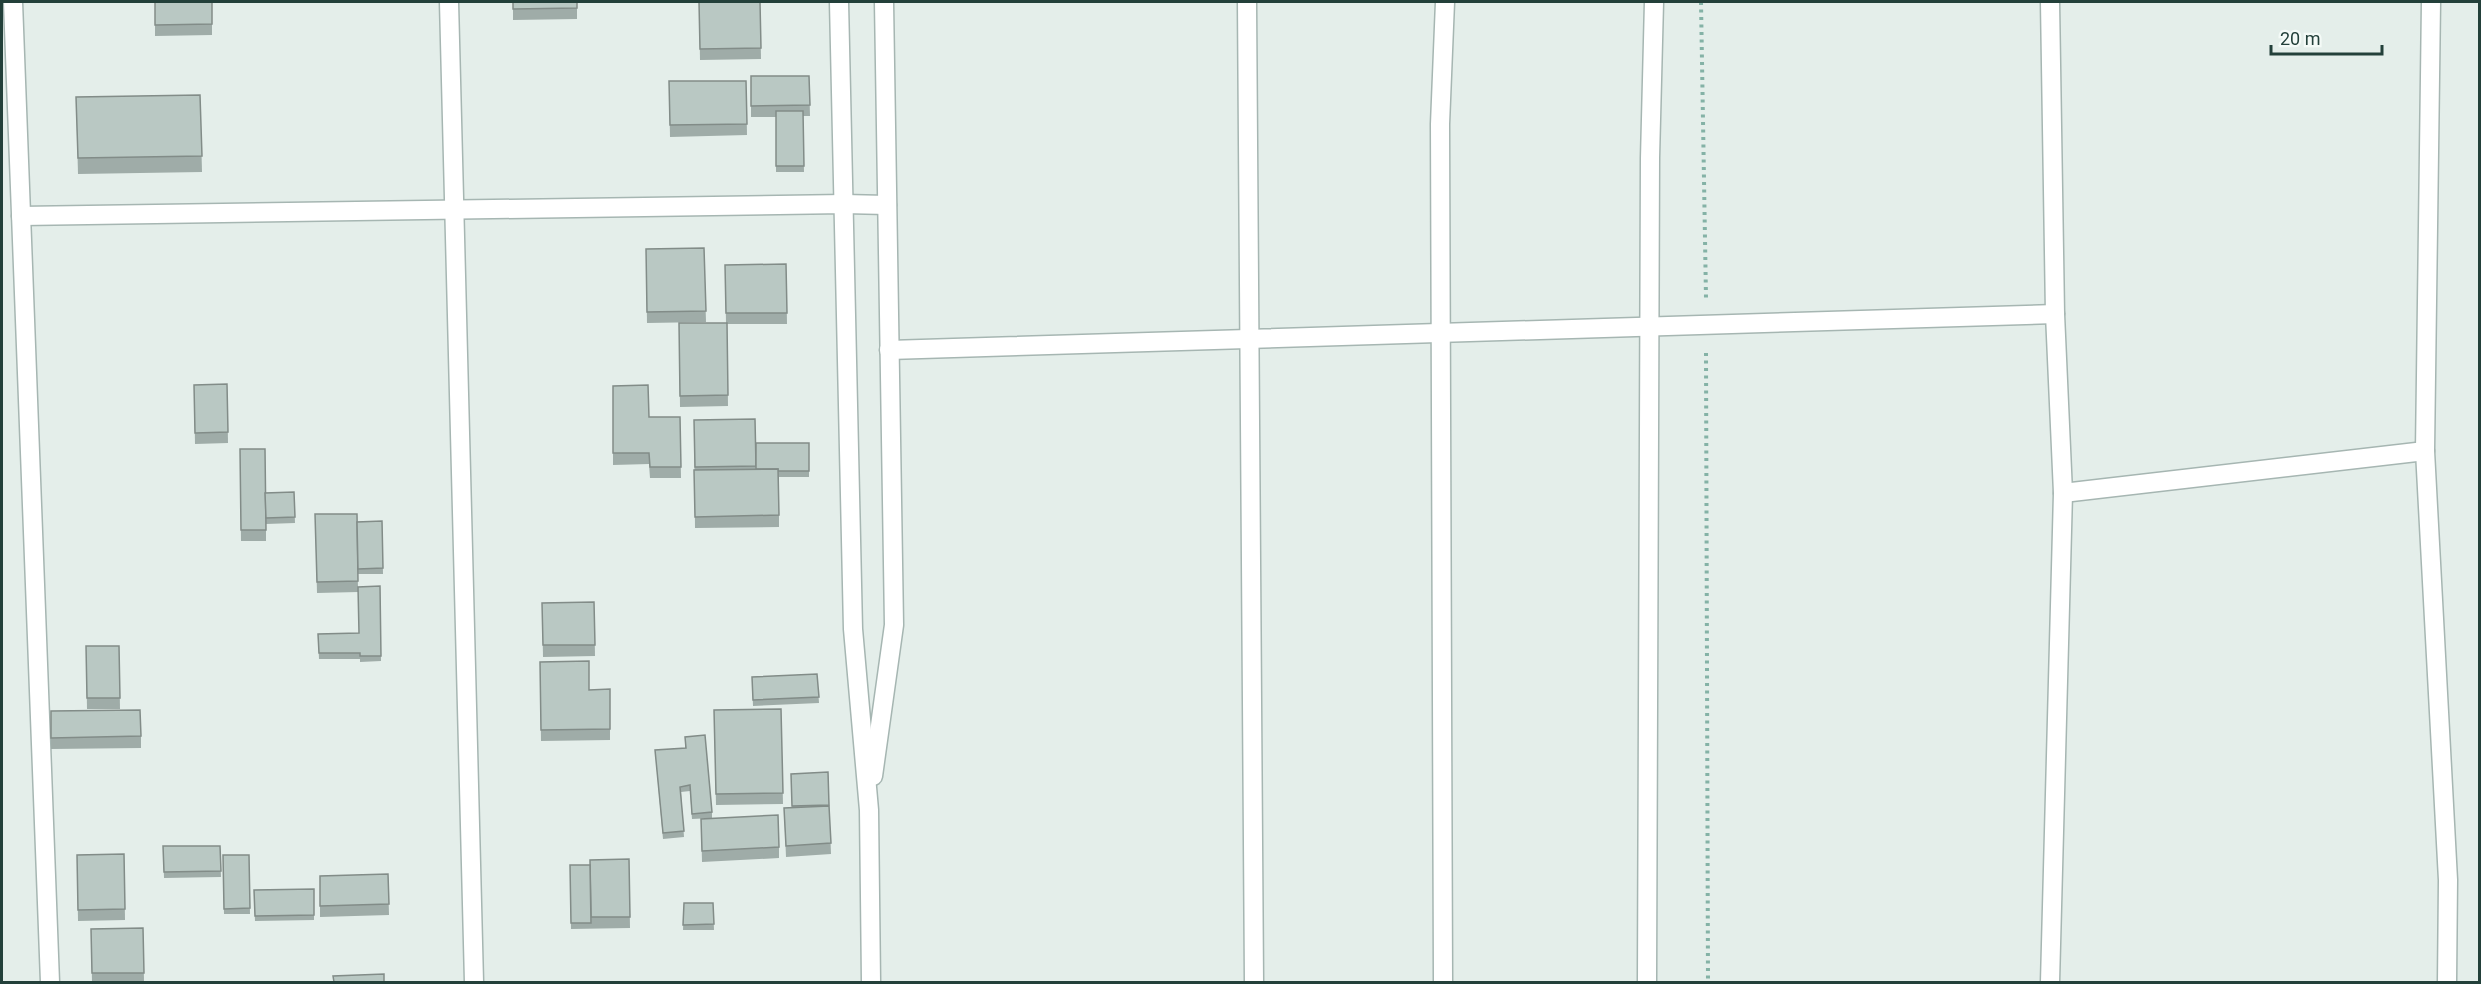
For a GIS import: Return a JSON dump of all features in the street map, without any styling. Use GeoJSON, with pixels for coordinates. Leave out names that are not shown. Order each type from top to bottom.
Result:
{"type":"FeatureCollection","features":[{"type":"Feature","properties":{"kind":"street"},"geometry":{"type":"LineString","coordinates":[[13,2],[50,982]]}},
{"type":"Feature","properties":{"kind":"street"},"geometry":{"type":"LineString","coordinates":[[449,2],[474,982]]}},
{"type":"Feature","properties":{"kind":"street"},"geometry":{"type":"LineString","coordinates":[[839,2],[853,629],[869,810],[871,982]]}},
{"type":"Feature","properties":{"kind":"street"},"geometry":{"type":"LineString","coordinates":[[869,810],[894,625],[884,2]]}},
{"type":"Feature","properties":{"kind":"street"},"geometry":{"type":"LineString","coordinates":[[1247,2],[1254,982]]}},
{"type":"Feature","properties":{"kind":"street"},"geometry":{"type":"LineString","coordinates":[[1443,982],[1440,124],[1444,2]]}},
{"type":"Feature","properties":{"kind":"street"},"geometry":{"type":"LineString","coordinates":[[1647,982],[1654,2]]}},
{"type":"Feature","properties":{"kind":"street"},"geometry":{"type":"LineString","coordinates":[[2050,2],[2055,314],[2062,493],[2050,982]]}},
{"type":"Feature","properties":{"kind":"street"},"geometry":{"type":"LineString","coordinates":[[2431,2],[2425,451],[2448,880],[2446,982]]}},
{"type":"Feature","properties":{"kind":"street"},"geometry":{"type":"LineString","coordinates":[[21,216],[887,205]]}},
{"type":"Feature","properties":{"kind":"street"},"geometry":{"type":"LineString","coordinates":[[889,350],[2055,314]]}},
{"type":"Feature","properties":{"kind":"street"},"geometry":{"type":"LineString","coordinates":[[2062,493],[2425,451]]}},
{"type":"Feature","properties":{"kind":"path"},"geometry":{"type":"LineString","coordinates":[[1701,2],[1706,326],[1708,982]]}},
{"type":"Feature","properties":{"kind":"building"},"geometry":{"type":"Polygon","coordinates":[[[155,2],[212,2],[212,24],[155,25],[155,2]]]}},
{"type":"Feature","properties":{"kind":"building"},"geometry":{"type":"Polygon","coordinates":[[[513,2],[577,2],[577,8],[513,9],[513,2]]]}},
{"type":"Feature","properties":{"kind":"building"},"geometry":{"type":"Polygon","coordinates":[[[699,2],[760,2],[761,48],[700,49],[699,2]]]}},
{"type":"Feature","properties":{"kind":"building"},"geometry":{"type":"Polygon","coordinates":[[[751,76],[809,76],[810,105],[751,106],[751,76]]]}},
{"type":"Feature","properties":{"kind":"building"},"geometry":{"type":"Polygon","coordinates":[[[669,81],[746,81],[747,124],[670,125],[669,81]]]}},
{"type":"Feature","properties":{"kind":"building"},"geometry":{"type":"Polygon","coordinates":[[[200,95],[202,156],[78,158],[76,97],[200,95]]]}},
{"type":"Feature","properties":{"kind":"building"},"geometry":{"type":"Polygon","coordinates":[[[776,111],[803,111],[804,166],[776,166],[776,111]]]}},
{"type":"Feature","properties":{"kind":"building"},"geometry":{"type":"Polygon","coordinates":[[[704,248],[706,311],[647,312],[646,249],[704,248]]]}},
{"type":"Feature","properties":{"kind":"building"},"geometry":{"type":"Polygon","coordinates":[[[786,264],[787,313],[726,313],[725,265],[786,264]]]}},
{"type":"Feature","properties":{"kind":"building"},"geometry":{"type":"Polygon","coordinates":[[[679,323],[727,323],[728,395],[680,396],[679,323]]]}},
{"type":"Feature","properties":{"kind":"building"},"geometry":{"type":"Polygon","coordinates":[[[227,384],[228,432],[195,433],[194,385],[227,384]]]}},
{"type":"Feature","properties":{"kind":"building"},"geometry":{"type":"Polygon","coordinates":[[[648,385],[649,417],[680,417],[681,467],[650,467],[649,453],[613,453],[613,386],[648,385]]]}},
{"type":"Feature","properties":{"kind":"building"},"geometry":{"type":"Polygon","coordinates":[[[755,419],[756,466],[695,467],[694,420],[755,419]]]}},
{"type":"Feature","properties":{"kind":"building"},"geometry":{"type":"Polygon","coordinates":[[[756,443],[809,443],[809,471],[756,469],[756,443]]]}},
{"type":"Feature","properties":{"kind":"building"},"geometry":{"type":"Polygon","coordinates":[[[240,449],[265,449],[266,530],[241,530],[240,449]]]}},
{"type":"Feature","properties":{"kind":"building"},"geometry":{"type":"Polygon","coordinates":[[[778,469],[779,515],[695,517],[694,470],[778,469]]]}},
{"type":"Feature","properties":{"kind":"building"},"geometry":{"type":"Polygon","coordinates":[[[294,492],[295,517],[266,518],[265,493],[294,492]]]}},
{"type":"Feature","properties":{"kind":"building"},"geometry":{"type":"Polygon","coordinates":[[[315,514],[357,514],[358,581],[317,582],[315,514]]]}},
{"type":"Feature","properties":{"kind":"building"},"geometry":{"type":"Polygon","coordinates":[[[382,521],[383,568],[358,569],[357,522],[382,521]]]}},
{"type":"Feature","properties":{"kind":"building"},"geometry":{"type":"Polygon","coordinates":[[[380,586],[381,656],[360,656],[360,653],[319,653],[318,634],[359,633],[358,587],[380,586]]]}},
{"type":"Feature","properties":{"kind":"building"},"geometry":{"type":"Polygon","coordinates":[[[594,602],[595,645],[543,645],[542,603],[594,602]]]}},
{"type":"Feature","properties":{"kind":"building"},"geometry":{"type":"Polygon","coordinates":[[[86,646],[119,646],[120,698],[87,698],[86,646]]]}},
{"type":"Feature","properties":{"kind":"building"},"geometry":{"type":"Polygon","coordinates":[[[589,661],[589,690],[610,689],[610,729],[541,730],[540,662],[589,661]]]}},
{"type":"Feature","properties":{"kind":"building"},"geometry":{"type":"Polygon","coordinates":[[[817,674],[819,697],[753,700],[752,677],[817,674]]]}},
{"type":"Feature","properties":{"kind":"building"},"geometry":{"type":"Polygon","coordinates":[[[781,709],[783,793],[716,794],[714,710],[781,709]]]}},
{"type":"Feature","properties":{"kind":"building"},"geometry":{"type":"Polygon","coordinates":[[[140,710],[141,736],[51,738],[51,711],[140,710]]]}},
{"type":"Feature","properties":{"kind":"building"},"geometry":{"type":"Polygon","coordinates":[[[705,735],[712,812],[692,814],[690,785],[680,787],[684,831],[663,833],[655,750],[686,748],[685,737],[705,735]]]}},
{"type":"Feature","properties":{"kind":"building"},"geometry":{"type":"Polygon","coordinates":[[[828,772],[829,805],[792,806],[791,774],[828,772]]]}},
{"type":"Feature","properties":{"kind":"building"},"geometry":{"type":"Polygon","coordinates":[[[829,806],[831,843],[786,846],[784,808],[829,806]]]}},
{"type":"Feature","properties":{"kind":"building"},"geometry":{"type":"Polygon","coordinates":[[[778,815],[779,847],[702,851],[701,819],[778,815]]]}},
{"type":"Feature","properties":{"kind":"building"},"geometry":{"type":"Polygon","coordinates":[[[163,846],[220,846],[221,871],[164,872],[163,846]]]}},
{"type":"Feature","properties":{"kind":"building"},"geometry":{"type":"Polygon","coordinates":[[[124,854],[125,909],[78,910],[77,855],[124,854]]]}},
{"type":"Feature","properties":{"kind":"building"},"geometry":{"type":"Polygon","coordinates":[[[223,855],[249,855],[250,908],[224,909],[223,855]]]}},
{"type":"Feature","properties":{"kind":"building"},"geometry":{"type":"Polygon","coordinates":[[[629,859],[630,917],[591,917],[590,860],[629,859]]]}},
{"type":"Feature","properties":{"kind":"building"},"geometry":{"type":"Polygon","coordinates":[[[570,865],[590,865],[591,923],[571,923],[570,865]]]}},
{"type":"Feature","properties":{"kind":"building"},"geometry":{"type":"Polygon","coordinates":[[[388,874],[389,904],[320,906],[320,876],[388,874]]]}},
{"type":"Feature","properties":{"kind":"building"},"geometry":{"type":"Polygon","coordinates":[[[314,889],[314,915],[255,916],[254,890],[314,889]]]}},
{"type":"Feature","properties":{"kind":"building"},"geometry":{"type":"Polygon","coordinates":[[[684,903],[713,903],[714,924],[683,925],[684,903]]]}},
{"type":"Feature","properties":{"kind":"building"},"geometry":{"type":"Polygon","coordinates":[[[143,928],[144,973],[92,973],[91,929],[143,928]]]}},
{"type":"Feature","properties":{"kind":"building"},"geometry":{"type":"Polygon","coordinates":[[[384,974],[384,982],[334,982],[333,976],[384,974]]]}}]}
